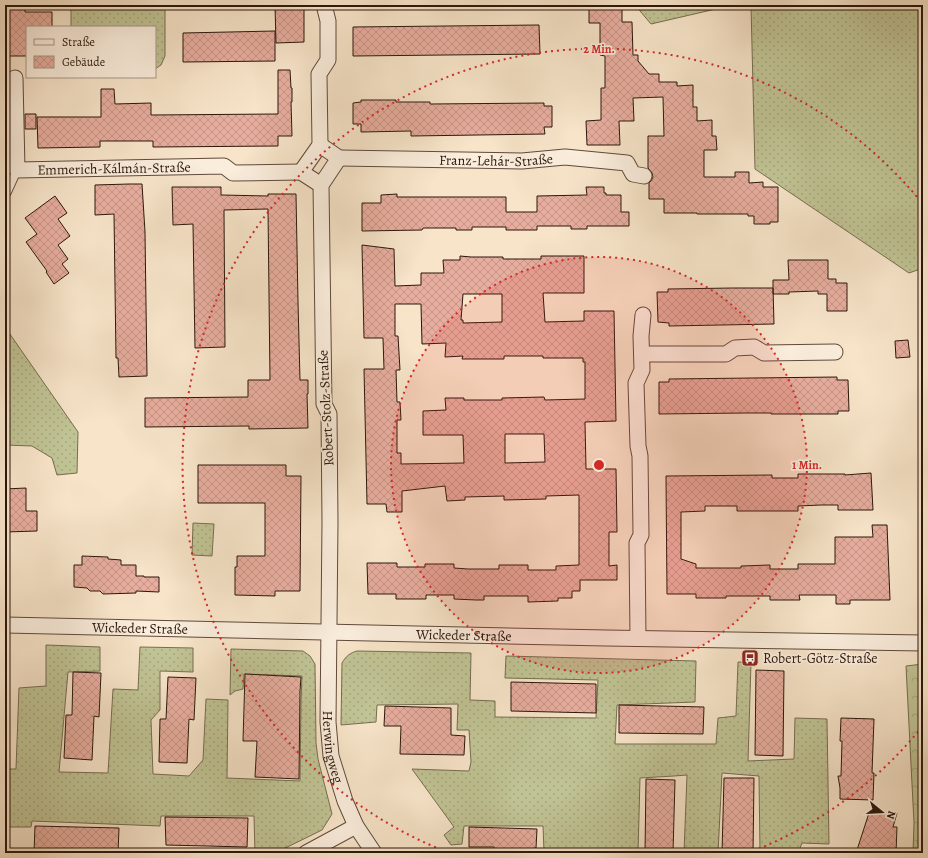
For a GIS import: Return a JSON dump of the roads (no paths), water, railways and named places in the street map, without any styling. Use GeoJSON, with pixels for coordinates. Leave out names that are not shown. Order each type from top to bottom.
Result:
{"type":"FeatureCollection","features":[{"type":"Feature","properties":{"kind":"street"},"geometry":{"type":"LineString","coordinates":[[320,145],[339,158],[321,185],[301,172],[320,145],[319,74],[328,60],[328,20],[324,5]]}},
{"type":"Feature","properties":{"kind":"street","name":"Emmerich-Kálmán-Straße"},"geometry":{"type":"LineString","coordinates":[[15,78],[17,170],[224,166],[233,173],[301,172]]}},
{"type":"Feature","properties":{"kind":"street","name":"Franz-Lehár-Straße"},"geometry":{"type":"LineString","coordinates":[[339,158],[522,161],[565,157],[627,163],[632,174],[644,176]]}},
{"type":"Feature","properties":{"kind":"street","name":"Robert-Stolz-Straße"},"geometry":{"type":"LineString","coordinates":[[321,185],[324,404],[329,414],[329,631]]}},
{"type":"Feature","properties":{"kind":"street"},"geometry":{"type":"LineString","coordinates":[[638,638],[637,544],[641,535],[641,493],[636,383],[642,370],[641,336],[643,315]]}},
{"type":"Feature","properties":{"kind":"street"},"geometry":{"type":"LineString","coordinates":[[642,354],[726,354],[735,348],[754,347],[764,353],[835,352]]}},
{"type":"Feature","properties":{"kind":"street","name":"Wickeder Straße"},"geometry":{"type":"LineString","coordinates":[[5,625],[638,638],[923,642]]}},
{"type":"Feature","properties":{"kind":"street","name":"Herwingweg"},"geometry":{"type":"LineString","coordinates":[[329,631],[328,722],[331,756],[345,801],[356,826],[374,853]]}},
{"type":"Feature","properties":{"kind":"street"},"geometry":{"type":"LineString","coordinates":[[306,853],[356,826]]}},
{"type":"Feature","properties":{"kind":"lane"},"geometry":{"type":"LineString","coordinates":[[5,193],[7,192],[17,170]]}},
{"type":"Feature","properties":{"kind":"place","name":"Robert-Götz-Straße"},"geometry":{"type":"Point","coordinates":[750,658]}}]}
